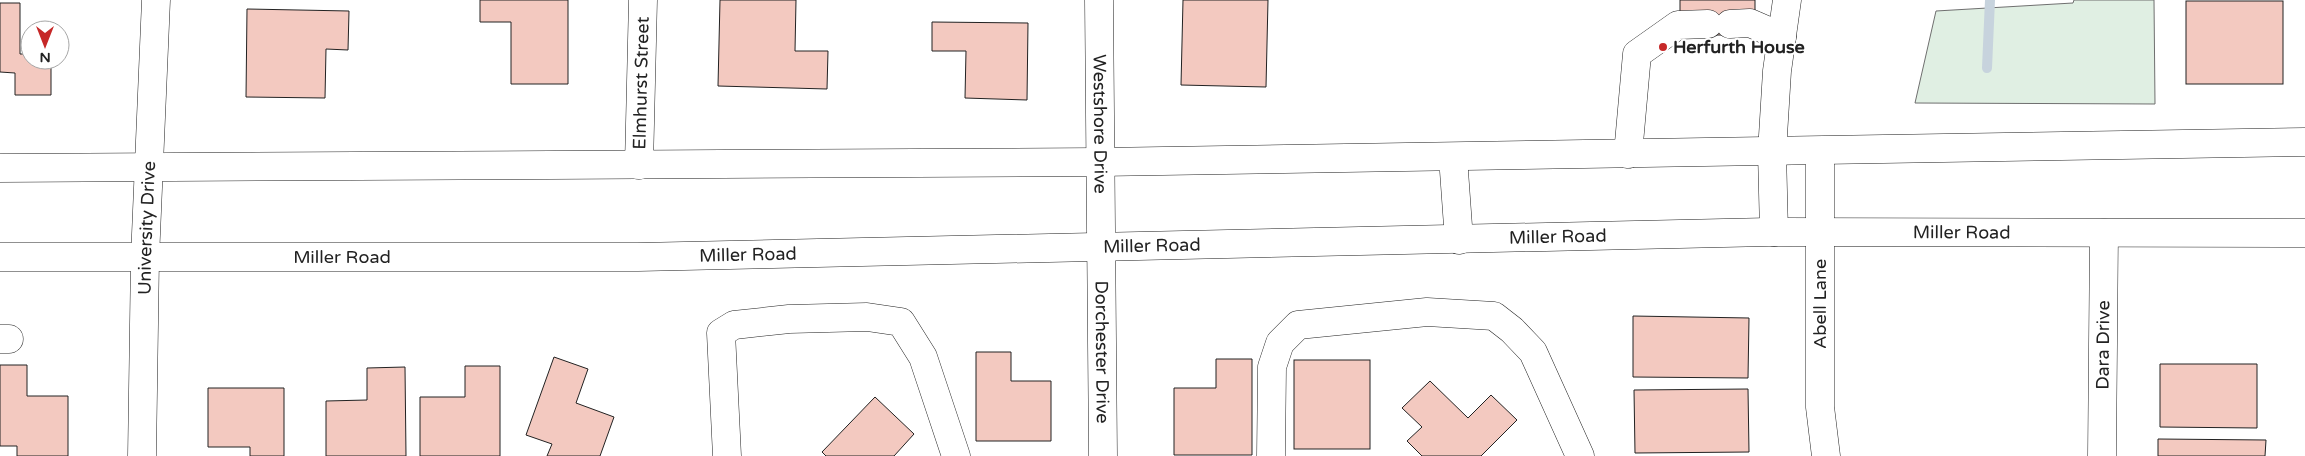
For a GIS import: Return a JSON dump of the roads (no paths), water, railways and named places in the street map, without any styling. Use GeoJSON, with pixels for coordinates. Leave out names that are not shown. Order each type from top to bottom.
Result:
{"type":"FeatureCollection","features":[{"type":"Feature","properties":{"kind":"main road","name":"University Drive"},"geometry":{"type":"LineString","coordinates":[[142,456],[145,258],[156,0]]}},
{"type":"Feature","properties":{"kind":"main road","name":"Elmhurst Street"},"geometry":{"type":"LineString","coordinates":[[639,165],[643,0]]}},
{"type":"Feature","properties":{"kind":"main road","name":"Westshore Drive"},"geometry":{"type":"LineString","coordinates":[[1099,0],[1100,249]]}},
{"type":"Feature","properties":{"kind":"main road"},"geometry":{"type":"LineString","coordinates":[[1774,232],[1772,152],[1778,70],[1787,0]]}},
{"type":"Feature","properties":{"kind":"main road"},"geometry":{"type":"LineString","coordinates":[[1628,154],[1637,54],[1678,25],[1750,23],[1782,37]]}},
{"type":"Feature","properties":{"kind":"main road"},"geometry":{"type":"LineString","coordinates":[[0,168],[1100,162],[2305,142]]}},
{"type":"Feature","properties":{"kind":"main road","name":"Abell Lane"},"geometry":{"type":"LineString","coordinates":[[1820,151],[1820,407],[1826,456]]}},
{"type":"Feature","properties":{"kind":"main road"},"geometry":{"type":"LineString","coordinates":[[1452,156],[1459,240]]}},
{"type":"Feature","properties":{"kind":"main road","name":"Miller Road"},"geometry":{"type":"LineString","coordinates":[[0,257],[638,257],[1100,249],[1774,232],[2305,233]]}},
{"type":"Feature","properties":{"kind":"main road","name":"Dara Drive"},"geometry":{"type":"LineString","coordinates":[[2102,456],[2104,233]]}},
{"type":"Feature","properties":{"kind":"main road","name":"Dorchester Drive"},"geometry":{"type":"LineString","coordinates":[[1100,249],[1103,456]]}},
{"type":"Feature","properties":{"kind":"main road"},"geometry":{"type":"LineString","coordinates":[[1271,456],[1272,367],[1280,343],[1298,325],[1427,312],[1494,316],[1512,330],[1533,352],[1580,456]]}},
{"type":"Feature","properties":{"kind":"main road"},"geometry":{"type":"LineString","coordinates":[[727,456],[721,334],[734,325],[780,320],[867,316],[901,322],[923,356],[956,456]]}},
{"type":"Feature","properties":{"kind":"waterway"},"geometry":{"type":"LineString","coordinates":[[1987,68],[1990,0]]}},
{"type":"Feature","properties":{"kind":"place","name":"Herfurth House"},"geometry":{"type":"Point","coordinates":[1663,47]}}]}
